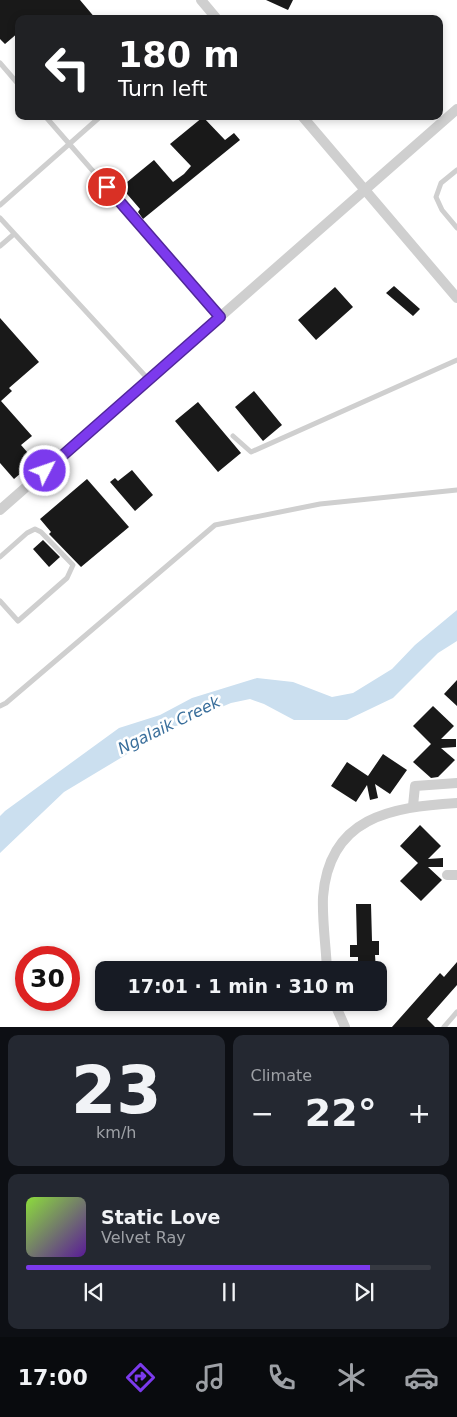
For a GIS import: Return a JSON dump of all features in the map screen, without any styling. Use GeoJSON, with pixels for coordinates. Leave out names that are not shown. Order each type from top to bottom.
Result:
{"type":"FeatureCollection","features":[{"type":"Feature","properties":{"kind":"street"},"geometry":{"type":"LineString","coordinates":[[201,0],[212,15]]}},
{"type":"Feature","properties":{"kind":"street"},"geometry":{"type":"LineString","coordinates":[[0,510],[457,109]]}},
{"type":"Feature","properties":{"kind":"street"},"geometry":{"type":"LineString","coordinates":[[305,120],[457,298]]}},
{"type":"Feature","properties":{"kind":"street"},"geometry":{"type":"LineString","coordinates":[[413,806],[415,786],[457,783]]}},
{"type":"Feature","properties":{"kind":"street"},"geometry":{"type":"LineString","coordinates":[[327,961],[323,899],[326,876],[331,859],[340,843],[369,820],[382,813],[413,806],[457,802]]}},
{"type":"Feature","properties":{"kind":"street"},"geometry":{"type":"LineString","coordinates":[[338,1011],[345,1027]]}},
{"type":"Feature","properties":{"kind":"lane"},"geometry":{"type":"LineString","coordinates":[[0,63],[15,80]]}},
{"type":"Feature","properties":{"kind":"lane"},"geometry":{"type":"LineString","coordinates":[[48,120],[220,317]]}},
{"type":"Feature","properties":{"kind":"lane"},"geometry":{"type":"LineString","coordinates":[[0,205],[96,120]]}},
{"type":"Feature","properties":{"kind":"lane"},"geometry":{"type":"LineString","coordinates":[[457,170],[442,183],[436,197],[442,210],[457,228]]}},
{"type":"Feature","properties":{"kind":"lane"},"geometry":{"type":"LineString","coordinates":[[0,218],[149,380]]}},
{"type":"Feature","properties":{"kind":"lane"},"geometry":{"type":"LineString","coordinates":[[0,246],[14,234]]}},
{"type":"Feature","properties":{"kind":"lane"},"geometry":{"type":"LineString","coordinates":[[233,436],[251,452],[457,360]]}},
{"type":"Feature","properties":{"kind":"lane"},"geometry":{"type":"LineString","coordinates":[[0,706],[6,703],[215,524],[320,504],[457,490]]}},
{"type":"Feature","properties":{"kind":"lane"},"geometry":{"type":"LineString","coordinates":[[0,557],[27,533],[35,529],[41,532],[73,565],[67,578],[18,621],[0,601]]}},
{"type":"Feature","properties":{"kind":"lane"},"geometry":{"type":"LineString","coordinates":[[444,1027],[457,1012]]}},
{"type":"Feature","properties":{"kind":"water","name":"Ngalaik Creek"},"geometry":{"type":"Polygon","coordinates":[[[457,610],[457,641],[438,653],[393,698],[347,720],[294,720],[264,704],[250,699],[231,703],[169,729],[64,792],[0,853],[0,816],[119,728],[160,715],[192,698],[257,678],[293,682],[332,697],[353,693],[392,669],[415,645],[457,610]]]}},
{"type":"Feature","properties":{"kind":"building"},"geometry":{"type":"Polygon","coordinates":[[[0,0],[80,0],[93,15],[15,15],[15,35],[5,44],[0,39],[0,0]]]}},
{"type":"Feature","properties":{"kind":"building"},"geometry":{"type":"Polygon","coordinates":[[[266,0],[293,0],[288,10],[266,0]]]}},
{"type":"Feature","properties":{"kind":"building"},"geometry":{"type":"Polygon","coordinates":[[[199,120],[206,120],[225,140],[234,133],[240,140],[143,219],[138,212],[140,209],[121,187],[154,160],[173,182],[184,174],[191,166],[170,144],[199,120]]]}},
{"type":"Feature","properties":{"kind":"building"},"geometry":{"type":"Polygon","coordinates":[[[394,286],[420,309],[413,316],[386,293],[394,286]]]}},
{"type":"Feature","properties":{"kind":"building"},"geometry":{"type":"Polygon","coordinates":[[[335,287],[353,307],[316,340],[298,320],[335,287]]]}},
{"type":"Feature","properties":{"kind":"building"},"geometry":{"type":"Polygon","coordinates":[[[0,318],[39,362],[9,388],[12,391],[1,401],[32,436],[21,445],[35,461],[14,479],[0,463],[0,318]]]}},
{"type":"Feature","properties":{"kind":"building"},"geometry":{"type":"Polygon","coordinates":[[[254,391],[282,425],[263,441],[235,407],[254,391]]]}},
{"type":"Feature","properties":{"kind":"building"},"geometry":{"type":"Polygon","coordinates":[[[198,402],[241,453],[218,472],[175,421],[198,402]]]}},
{"type":"Feature","properties":{"kind":"building"},"geometry":{"type":"Polygon","coordinates":[[[132,470],[153,495],[135,511],[110,482],[115,478],[118,481],[132,470]]]}},
{"type":"Feature","properties":{"kind":"building"},"geometry":{"type":"Polygon","coordinates":[[[87,479],[129,527],[81,567],[49,534],[51,532],[40,519],[87,479]]]}},
{"type":"Feature","properties":{"kind":"building"},"geometry":{"type":"Polygon","coordinates":[[[43,540],[60,557],[49,567],[33,549],[43,540]]]}},
{"type":"Feature","properties":{"kind":"building"},"geometry":{"type":"Polygon","coordinates":[[[457,680],[457,706],[444,694],[457,680]]]}},
{"type":"Feature","properties":{"kind":"building"},"geometry":{"type":"Polygon","coordinates":[[[433,706],[454,726],[441,739],[456,739],[456,747],[441,748],[455,760],[438,777],[431,778],[413,762],[431,744],[413,726],[433,706]]]}},
{"type":"Feature","properties":{"kind":"building"},"geometry":{"type":"Polygon","coordinates":[[[383,754],[407,770],[390,794],[375,784],[378,798],[370,800],[367,785],[356,802],[331,786],[347,762],[368,776],[383,754]]]}},
{"type":"Feature","properties":{"kind":"building"},"geometry":{"type":"Polygon","coordinates":[[[420,825],[441,846],[428,859],[443,858],[443,867],[428,867],[442,880],[421,901],[400,881],[418,863],[400,846],[420,825]]]}},
{"type":"Feature","properties":{"kind":"building"},"geometry":{"type":"Polygon","coordinates":[[[356,904],[371,904],[372,941],[379,941],[379,955],[375,955],[375,961],[358,961],[358,957],[350,957],[350,945],[357,945],[356,904]]]}},
{"type":"Feature","properties":{"kind":"building"},"geometry":{"type":"Polygon","coordinates":[[[457,962],[457,985],[427,1019],[435,1027],[392,1027],[440,973],[444,977],[457,962]]]}},
{"type":"Feature","properties":{"kind":"route"},"geometry":{"type":"LineString","coordinates":[[45,471],[220,317],[107,187]]}}]}
